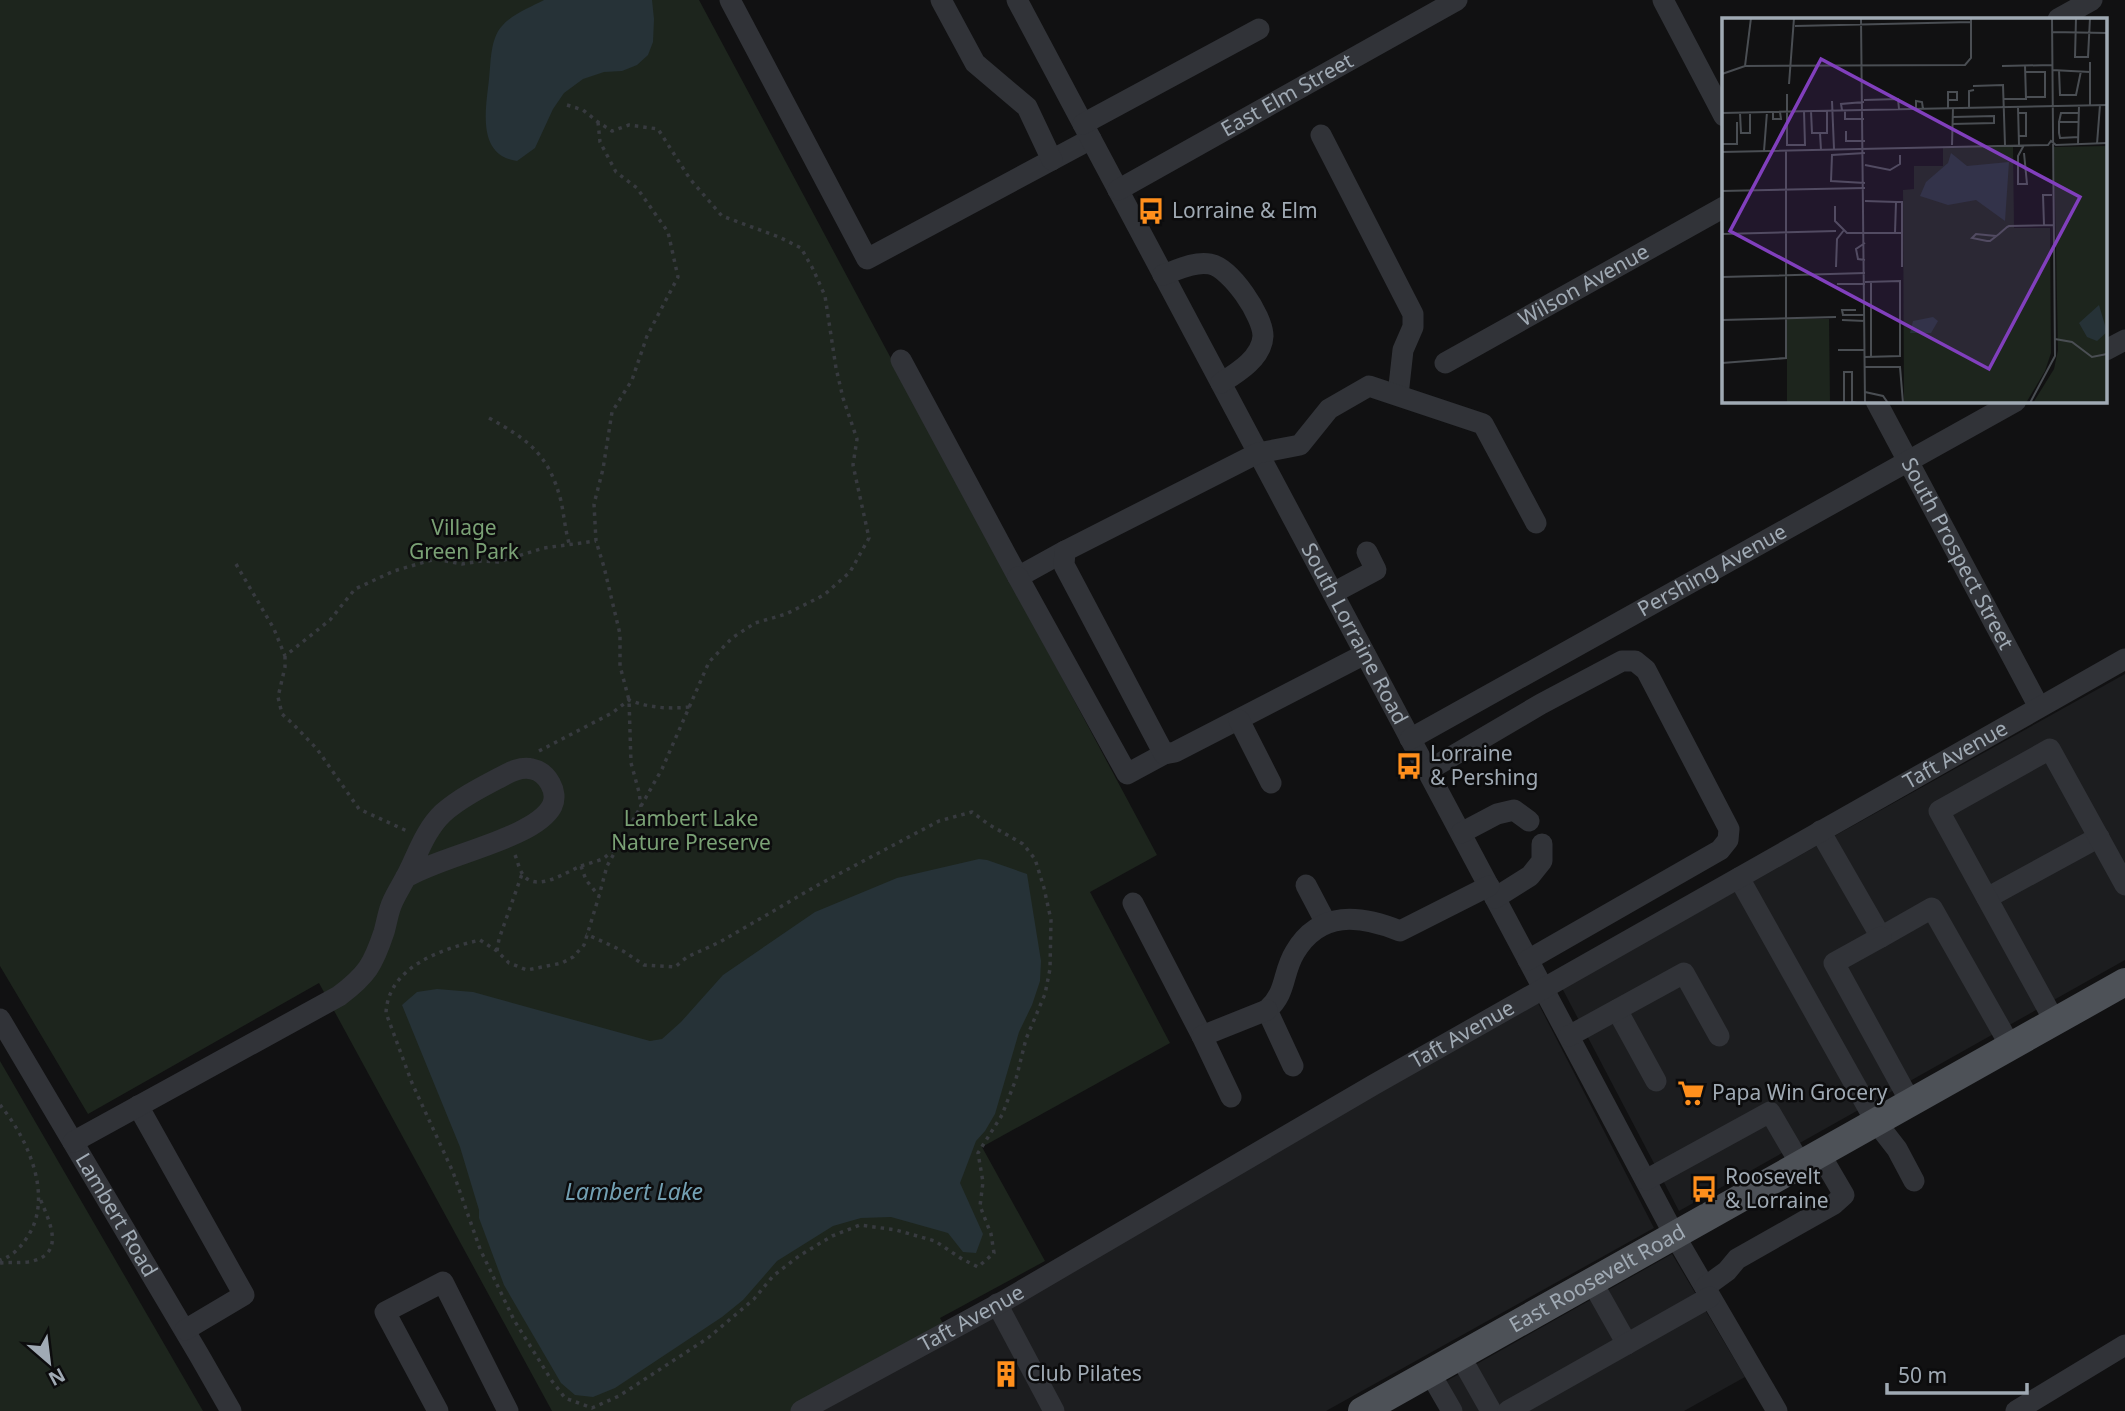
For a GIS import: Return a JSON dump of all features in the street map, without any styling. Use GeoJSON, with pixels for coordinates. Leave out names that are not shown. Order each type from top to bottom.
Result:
{"type":"FeatureCollection","features":[{"type":"Feature","properties":{"kind":"main road","name":"East Roosevelt Road"},"geometry":{"type":"LineString","coordinates":[[1362,1411],[2125,982]]}},
{"type":"Feature","properties":{"kind":"street"},"geometry":{"type":"LineString","coordinates":[[730,0],[867,260],[1052,160],[1087,132],[1259,29]]}},
{"type":"Feature","properties":{"kind":"street"},"geometry":{"type":"LineString","coordinates":[[942,0],[975,63],[1027,107],[1052,160]]}},
{"type":"Feature","properties":{"kind":"street","name":"South Lorraine Road"},"geometry":{"type":"LineString","coordinates":[[1017,0],[1675,1236],[1777,1411]]}},
{"type":"Feature","properties":{"kind":"street","name":"East Elm Street"},"geometry":{"type":"LineString","coordinates":[[1118,190],[1457,0]]}},
{"type":"Feature","properties":{"kind":"street"},"geometry":{"type":"LineString","coordinates":[[1662,0],[1722,112]]}},
{"type":"Feature","properties":{"kind":"street"},"geometry":{"type":"LineString","coordinates":[[2060,18],[2092,0]]}},
{"type":"Feature","properties":{"kind":"street"},"geometry":{"type":"LineString","coordinates":[[1321,135],[1413,314],[1413,327],[1404,350],[1398,395]]}},
{"type":"Feature","properties":{"kind":"street","name":"Wilson Avenue"},"geometry":{"type":"LineString","coordinates":[[1445,363],[1722,207]]}},
{"type":"Feature","properties":{"kind":"street"},"geometry":{"type":"LineString","coordinates":[[1163,275],[1191,265],[1211,264],[1240,287],[1257,315],[1263,337],[1255,355],[1246,367],[1221,383]]}},
{"type":"Feature","properties":{"kind":"street"},"geometry":{"type":"LineString","coordinates":[[2108,350],[2125,340]]}},
{"type":"Feature","properties":{"kind":"street"},"geometry":{"type":"LineString","coordinates":[[901,360],[1127,774],[1239,720],[1365,654]]}},
{"type":"Feature","properties":{"kind":"street"},"geometry":{"type":"LineString","coordinates":[[1018,577],[1258,453],[1300,445],[1329,409],[1369,386],[1483,424],[1535,523]]}},
{"type":"Feature","properties":{"kind":"street","name":"South Prospect Street"},"geometry":{"type":"LineString","coordinates":[[1877,402],[2039,707]]}},
{"type":"Feature","properties":{"kind":"street","name":"Pershing Avenue"},"geometry":{"type":"LineString","coordinates":[[1410,739],[2014,402]]}},
{"type":"Feature","properties":{"kind":"street"},"geometry":{"type":"LineString","coordinates":[[1065,551],[1063,565],[1164,754]]}},
{"type":"Feature","properties":{"kind":"street"},"geometry":{"type":"LineString","coordinates":[[1333,593],[1376,570],[1367,552]]}},
{"type":"Feature","properties":{"kind":"street","name":"Taft Avenue"},"geometry":{"type":"LineString","coordinates":[[801,1411],[997,1304],[1543,989],[2125,659]]}},
{"type":"Feature","properties":{"kind":"street"},"geometry":{"type":"LineString","coordinates":[[1427,771],[1541,704],[1622,662],[1635,661],[1646,670],[1729,829],[1728,840],[1720,850],[1528,960]]}},
{"type":"Feature","properties":{"kind":"street"},"geometry":{"type":"LineString","coordinates":[[1239,720],[1271,783]]}},
{"type":"Feature","properties":{"kind":"street"},"geometry":{"type":"LineString","coordinates":[[2055,1021],[1939,811],[2050,749],[2125,885]]}},
{"type":"Feature","properties":{"kind":"street"},"geometry":{"type":"LineString","coordinates":[[73,1142],[339,996],[368,971],[384,932],[392,903],[432,825],[443,813],[469,794],[516,769],[532,769],[549,781],[554,792],[554,803],[538,822],[519,833],[421,868],[405,878]]}},
{"type":"Feature","properties":{"kind":"street"},"geometry":{"type":"LineString","coordinates":[[1461,833],[1497,814],[1514,810],[1529,821]]}},
{"type":"Feature","properties":{"kind":"street"},"geometry":{"type":"LineString","coordinates":[[1820,831],[1881,937]]}},
{"type":"Feature","properties":{"kind":"street"},"geometry":{"type":"LineString","coordinates":[[1987,898],[2099,837]]}},
{"type":"Feature","properties":{"kind":"street"},"geometry":{"type":"LineString","coordinates":[[1202,1036],[1267,1010],[1278,1001],[1294,953],[1310,934],[1326,923],[1350,918],[1369,920],[1400,930],[1531,876],[1542,861],[1542,844]]}},
{"type":"Feature","properties":{"kind":"street"},"geometry":{"type":"LineString","coordinates":[[1739,878],[1877,1122],[1897,1149],[1914,1181]]}},
{"type":"Feature","properties":{"kind":"street"},"geometry":{"type":"LineString","coordinates":[[1306,885],[1326,923]]}},
{"type":"Feature","properties":{"kind":"street"},"geometry":{"type":"LineString","coordinates":[[1133,903],[1231,1097]]}},
{"type":"Feature","properties":{"kind":"street"},"geometry":{"type":"LineString","coordinates":[[1911,1103],[1834,963],[1932,908],[2011,1046]]}},
{"type":"Feature","properties":{"kind":"street"},"geometry":{"type":"LineString","coordinates":[[1569,1036],[1685,973],[1719,1036]]}},
{"type":"Feature","properties":{"kind":"street"},"geometry":{"type":"LineString","coordinates":[[1267,1010],[1293,1066]]}},
{"type":"Feature","properties":{"kind":"street"},"geometry":{"type":"LineString","coordinates":[[1617,1010],[1656,1081]]}},
{"type":"Feature","properties":{"kind":"street","name":"Lambert Road"},"geometry":{"type":"LineString","coordinates":[[0,1019],[185,1330],[230,1411]]}},
{"type":"Feature","properties":{"kind":"street"},"geometry":{"type":"LineString","coordinates":[[138,1106],[244,1295],[185,1330]]}},
{"type":"Feature","properties":{"kind":"street"},"geometry":{"type":"LineString","coordinates":[[1508,1411],[1628,1344],[1707,1292],[1737,1259],[1834,1204],[1844,1195],[1770,1112],[1646,1180]]}},
{"type":"Feature","properties":{"kind":"street"},"geometry":{"type":"LineString","coordinates":[[438,1411],[386,1312],[443,1282],[508,1411]]}},
{"type":"Feature","properties":{"kind":"street"},"geometry":{"type":"LineString","coordinates":[[1592,1282],[1628,1344]]}},
{"type":"Feature","properties":{"kind":"street"},"geometry":{"type":"LineString","coordinates":[[997,1304],[1054,1411]]}},
{"type":"Feature","properties":{"kind":"street"},"geometry":{"type":"LineString","coordinates":[[2016,1411],[2125,1345]]}},
{"type":"Feature","properties":{"kind":"street"},"geometry":{"type":"LineString","coordinates":[[1460,1356],[1491,1411]]}},
{"type":"Feature","properties":{"kind":"street"},"geometry":{"type":"LineString","coordinates":[[1430,1373],[1452,1411]]}},
{"type":"Feature","properties":{"kind":"path"},"geometry":{"type":"LineString","coordinates":[[567,105],[583,110],[612,131],[629,125],[658,129],[690,179],[722,216],[801,248],[825,296],[836,368],[857,439],[853,465],[869,538],[850,572],[824,595],[786,614],[755,623],[732,638],[709,662],[662,769],[607,866],[586,934],[584,945],[573,957],[562,964],[527,970],[509,962],[480,940],[452,946],[404,972],[390,992],[386,1013],[412,1083],[453,1172],[480,1249],[514,1320],[565,1398],[592,1408],[619,1396],[708,1338],[754,1299],[773,1276],[799,1256],[832,1236],[860,1225],[896,1230],[935,1241],[978,1267],[994,1253],[991,1234],[980,1206],[982,1182],[978,1153],[1002,1115],[1016,1079],[1026,1040],[1045,994],[1050,969],[1051,920],[1035,859],[1023,844],[972,813],[939,821],[818,885],[720,942],[687,957],[675,967],[644,965],[623,951],[586,934]]}},
{"type":"Feature","properties":{"kind":"path"},"geometry":{"type":"LineString","coordinates":[[598,122],[600,142],[616,172],[637,188],[668,233],[678,277],[647,336],[632,380],[612,412],[603,469],[594,504],[596,541],[620,634],[621,666],[629,700],[631,763],[641,808]]}},
{"type":"Feature","properties":{"kind":"path"},"geometry":{"type":"LineString","coordinates":[[489,418],[534,447],[547,464],[561,503],[562,519],[569,543]]}},
{"type":"Feature","properties":{"kind":"path"},"geometry":{"type":"LineString","coordinates":[[285,656],[330,620],[355,589],[394,571],[435,559],[462,564],[498,562],[544,548],[596,541]]}},
{"type":"Feature","properties":{"kind":"path"},"geometry":{"type":"LineString","coordinates":[[236,564],[274,629],[285,656],[278,697],[282,714],[317,749],[359,808],[402,830],[427,836]]}},
{"type":"Feature","properties":{"kind":"path"},"geometry":{"type":"LineString","coordinates":[[629,700],[645,706],[668,709],[690,707]]}},
{"type":"Feature","properties":{"kind":"path"},"geometry":{"type":"LineString","coordinates":[[532,769],[536,753],[612,713],[629,700]]}},
{"type":"Feature","properties":{"kind":"path"},"geometry":{"type":"LineString","coordinates":[[508,837],[522,874],[530,881],[545,882],[603,859],[621,843]]}},
{"type":"Feature","properties":{"kind":"path"},"geometry":{"type":"LineString","coordinates":[[581,866],[586,880],[599,896]]}},
{"type":"Feature","properties":{"kind":"path"},"geometry":{"type":"LineString","coordinates":[[497,951],[522,874]]}},
{"type":"Feature","properties":{"kind":"path"},"geometry":{"type":"LineString","coordinates":[[0,1105],[14,1124],[27,1151],[36,1177],[38,1194],[38,1214],[33,1228],[24,1242],[0,1262]]}},
{"type":"Feature","properties":{"kind":"path"},"geometry":{"type":"LineString","coordinates":[[0,1262],[24,1262],[46,1255],[52,1245],[52,1233],[38,1194]]}},
{"type":"Feature","properties":{"kind":"path"},"geometry":{"type":"LineString","coordinates":[[38,1214],[48,1220]]}},
{"type":"Feature","properties":{"kind":"shaded area"},"geometry":{"type":"Polygon","coordinates":[[[2125,674],[2125,960],[1679,1211],[1562,988],[2125,674]]]}},
{"type":"Feature","properties":{"kind":"shaded area"},"geometry":{"type":"Polygon","coordinates":[[[1537,1001],[1654,1228],[1326,1411],[819,1411],[1537,1001]]]}},
{"type":"Feature","properties":{"kind":"shaded area"},"geometry":{"type":"Polygon","coordinates":[[[1672,1254],[1745,1377],[1684,1411],[1459,1411],[1443,1383],[1672,1254]]]}},
{"type":"Feature","properties":{"kind":"green space","name":"Village Green Park"},"geometry":{"type":"Polygon","coordinates":[[[0,0],[699,0],[1157,855],[1090,892],[1170,1043],[982,1147],[1045,1261],[940,1318],[946,1329],[799,1411],[552,1411],[319,983],[88,1114],[0,966],[0,0]]]}},
{"type":"Feature","properties":{"kind":"green space"},"geometry":{"type":"Polygon","coordinates":[[[0,1061],[203,1411],[0,1411],[0,1061]]]}},
{"type":"Feature","properties":{"kind":"water"},"geometry":{"type":"Polygon","coordinates":[[[544,0],[652,0],[653,42],[648,55],[637,65],[583,79],[564,93],[553,109],[535,148],[517,161],[504,157],[495,150],[486,129],[492,51],[495,37],[506,22],[544,0]]]}},
{"type":"Feature","properties":{"kind":"water","name":"Lambert Lake"},"geometry":{"type":"Polygon","coordinates":[[[979,859],[1027,874],[1041,961],[1040,981],[1019,1032],[995,1114],[976,1141],[960,1183],[983,1234],[976,1253],[963,1252],[948,1233],[891,1217],[861,1218],[833,1226],[777,1261],[743,1300],[722,1317],[615,1388],[593,1397],[575,1395],[561,1383],[504,1285],[479,1218],[460,1147],[402,1005],[417,992],[437,989],[473,992],[650,1041],[662,1039],[723,975],[815,912],[897,878],[979,859]]]}},
{"type":"Feature","properties":{"kind":"place","name":"Lorraine & Elm"},"geometry":{"type":"Point","coordinates":[1151,211]}},
{"type":"Feature","properties":{"kind":"place","name":"Lorraine & Pershing"},"geometry":{"type":"Point","coordinates":[1409,766]}},
{"type":"Feature","properties":{"kind":"place","name":"Papa Win Grocery"},"geometry":{"type":"Point","coordinates":[1691,1093]}},
{"type":"Feature","properties":{"kind":"place","name":"Roosevelt & Lorraine"},"geometry":{"type":"Point","coordinates":[1704,1189]}},
{"type":"Feature","properties":{"kind":"place","name":"Club Pilates"},"geometry":{"type":"Point","coordinates":[1006,1374]}},
{"type":"Feature","properties":{"kind":"park label","name":"Lambert Lake Nature Preserve"},"geometry":{"type":"Point","coordinates":[691,831]}}]}
